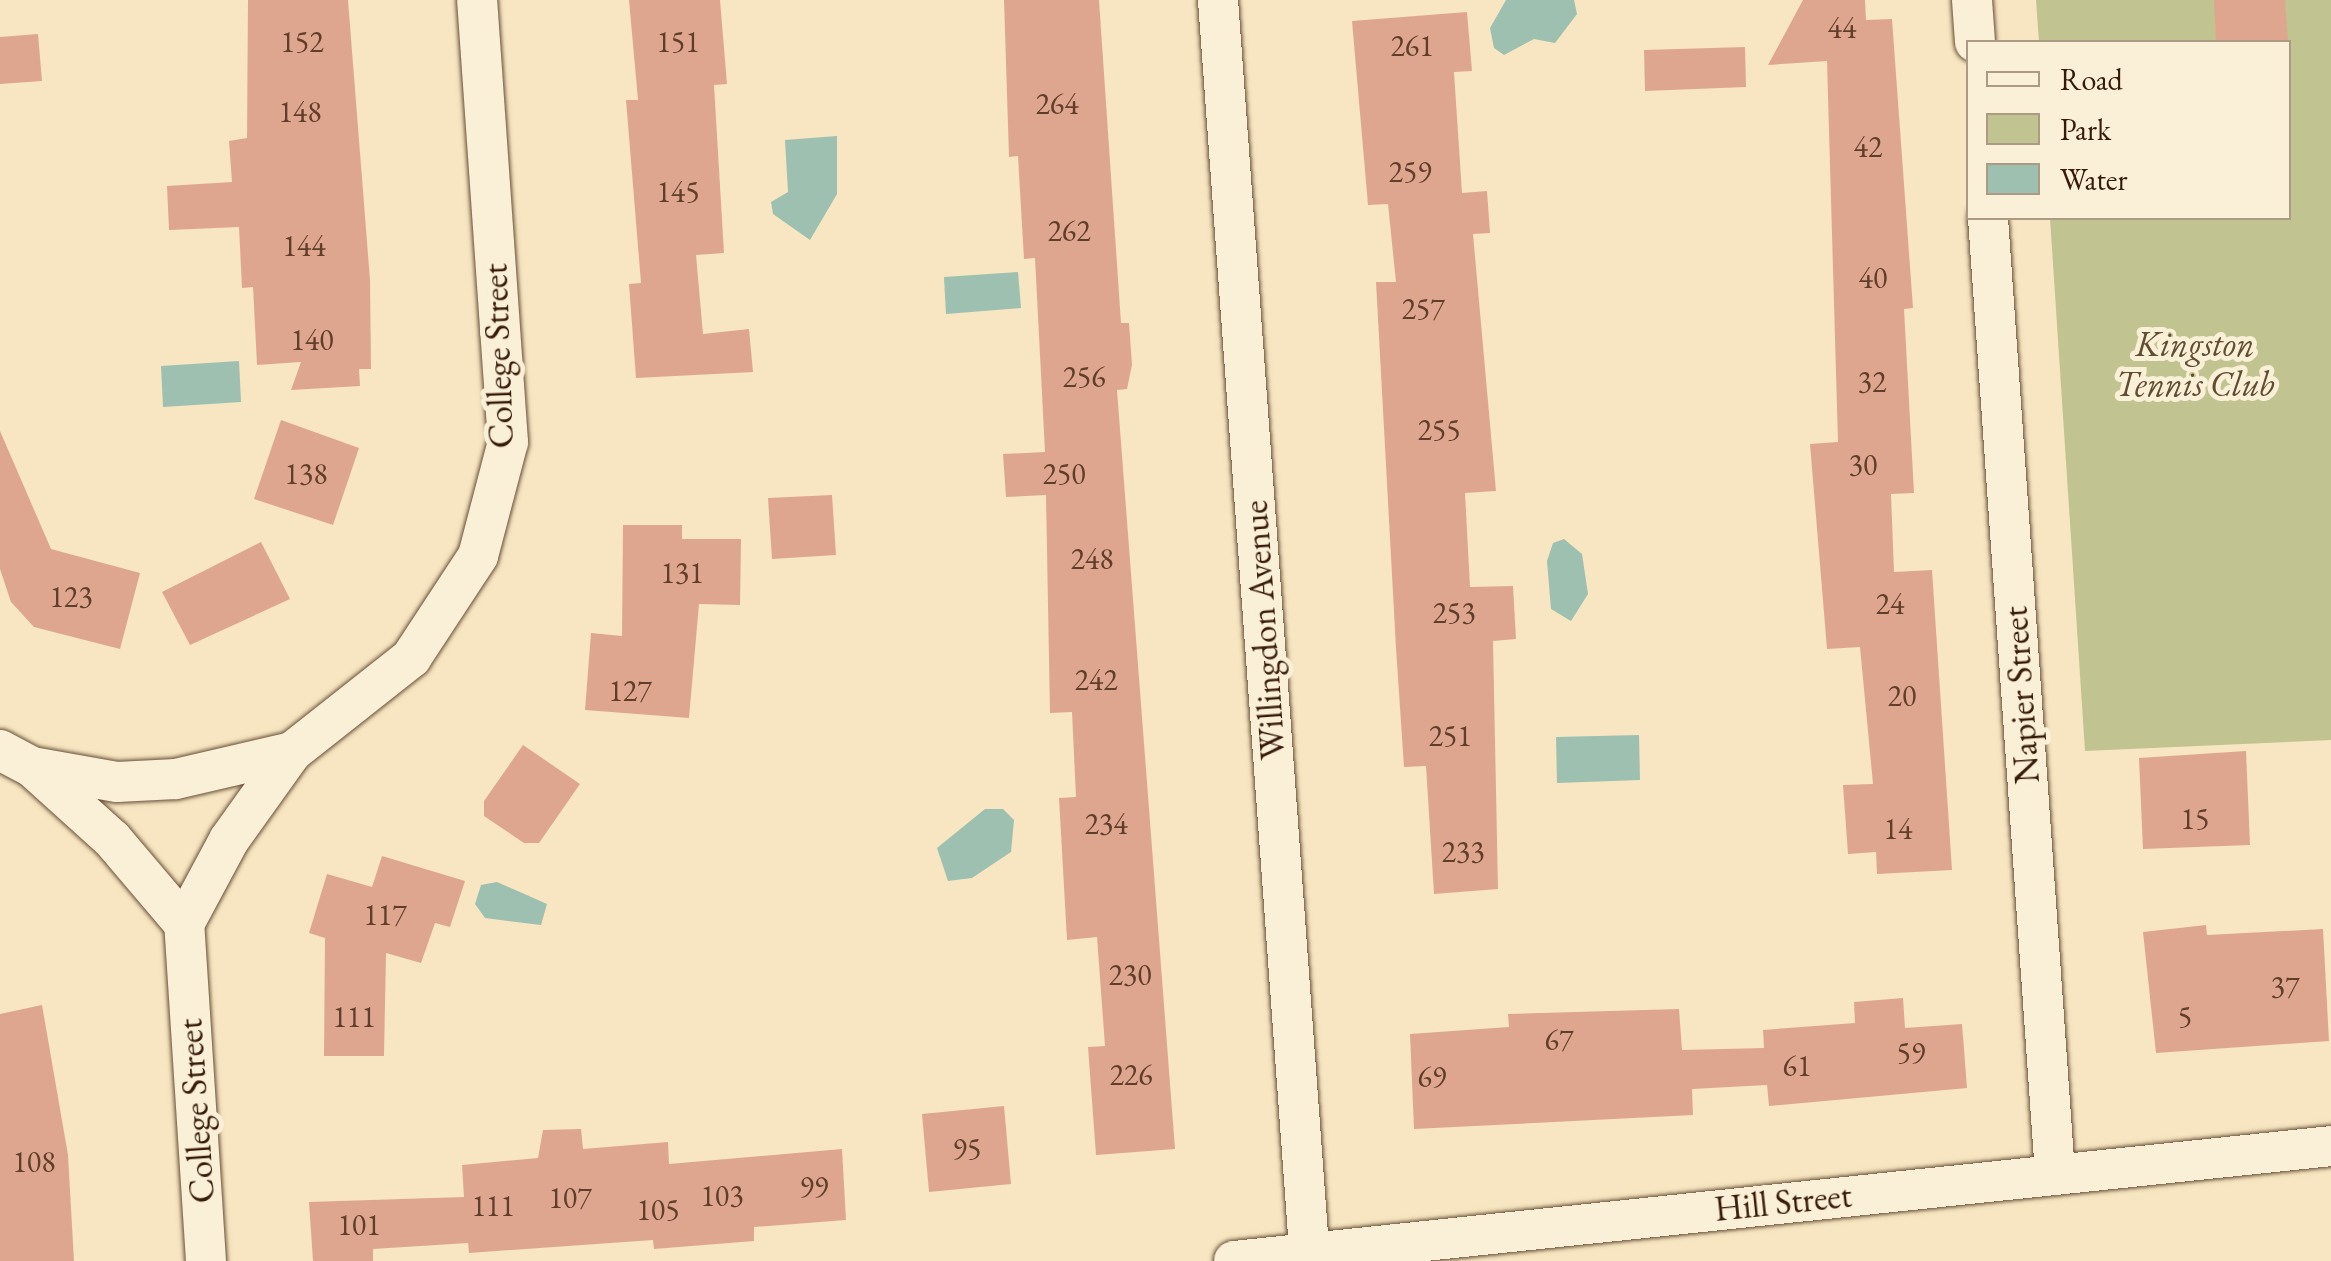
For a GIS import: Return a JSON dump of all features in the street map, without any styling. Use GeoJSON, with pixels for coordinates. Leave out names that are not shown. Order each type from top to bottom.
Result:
{"type":"FeatureCollection","features":[{"type":"Feature","properties":{"kind":"street","name":"College Street"},"geometry":{"type":"LineString","coordinates":[[206,1261],[184,924],[230,840],[292,752],[410,658],[478,556],[508,442],[477,0]]}},
{"type":"Feature","properties":{"kind":"street","name":"Willingdon Avenue"},"geometry":{"type":"LineString","coordinates":[[1218,0],[1310,1257]]}},
{"type":"Feature","properties":{"kind":"street"},"geometry":{"type":"LineString","coordinates":[[1972,0],[1975,40]]}},
{"type":"Feature","properties":{"kind":"street","name":"Napier Street"},"geometry":{"type":"LineString","coordinates":[[1988,220],[2055,1173]]}},
{"type":"Feature","properties":{"kind":"street","name":"College Street"},"geometry":{"type":"LineString","coordinates":[[16,758],[116,782],[176,780],[292,752]]}},
{"type":"Feature","properties":{"kind":"street"},"geometry":{"type":"LineString","coordinates":[[16,758],[112,839],[184,924]]}},
{"type":"Feature","properties":{"kind":"street","name":"Hill Street"},"geometry":{"type":"LineString","coordinates":[[1234,1261],[1310,1257],[2331,1146]]}},
{"type":"Feature","properties":{"kind":"green space","name":"Kingston Tennis Club"},"geometry":{"type":"Polygon","coordinates":[[[2036,0],[2331,0],[2331,740],[2085,751],[2050,220],[2291,220],[2291,40],[2039,40],[2036,0]]]}},
{"type":"Feature","properties":{"kind":"water"},"geometry":{"type":"Polygon","coordinates":[[[1506,0],[1574,0],[1577,14],[1555,43],[1534,39],[1504,55],[1494,48],[1490,28],[1506,0]]]}},
{"type":"Feature","properties":{"kind":"water"},"geometry":{"type":"Polygon","coordinates":[[[837,136],[837,194],[810,240],[773,214],[771,202],[788,192],[785,140],[837,136]]]}},
{"type":"Feature","properties":{"kind":"water"},"geometry":{"type":"Polygon","coordinates":[[[1018,272],[1021,308],[946,314],[944,277],[1018,272]]]}},
{"type":"Feature","properties":{"kind":"water"},"geometry":{"type":"Polygon","coordinates":[[[239,361],[241,402],[163,407],[161,366],[239,361]]]}},
{"type":"Feature","properties":{"kind":"water"},"geometry":{"type":"Polygon","coordinates":[[[1564,539],[1582,554],[1588,594],[1571,621],[1551,609],[1547,561],[1553,543],[1564,539]]]}},
{"type":"Feature","properties":{"kind":"water"},"geometry":{"type":"Polygon","coordinates":[[[1639,735],[1640,780],[1557,783],[1556,737],[1639,735]]]}},
{"type":"Feature","properties":{"kind":"water"},"geometry":{"type":"Polygon","coordinates":[[[985,809],[1003,809],[1014,820],[1011,852],[972,878],[948,881],[937,848],[985,809]]]}},
{"type":"Feature","properties":{"kind":"water"},"geometry":{"type":"Polygon","coordinates":[[[497,882],[547,904],[541,925],[485,918],[475,904],[481,885],[497,882]]]}},
{"type":"Feature","properties":{"kind":"building"},"geometry":{"type":"Polygon","coordinates":[[[248,0],[348,0],[370,280],[371,369],[359,369],[360,386],[291,390],[301,362],[257,365],[253,287],[242,288],[239,227],[169,230],[167,186],[232,182],[229,141],[247,138],[248,0]]]}},
{"type":"Feature","properties":{"kind":"building"},"geometry":{"type":"Polygon","coordinates":[[[629,0],[720,0],[727,84],[714,85],[724,253],[696,255],[703,334],[749,329],[753,372],[636,378],[629,284],[641,283],[626,100],[638,100],[629,0]]]}},
{"type":"Feature","properties":{"kind":"building"},"geometry":{"type":"Polygon","coordinates":[[[1004,0],[1099,0],[1121,323],[1129,323],[1132,365],[1127,389],[1117,390],[1175,1149],[1096,1155],[1088,1047],[1105,1046],[1097,937],[1067,940],[1059,798],[1076,797],[1072,712],[1050,713],[1046,495],[1006,497],[1003,454],[1045,452],[1035,258],[1024,259],[1018,156],[1009,157],[1004,0]]]}},
{"type":"Feature","properties":{"kind":"building"},"geometry":{"type":"Polygon","coordinates":[[[1803,0],[1865,0],[1866,20],[1892,19],[1913,308],[1904,309],[1914,493],[1891,494],[1894,572],[1932,570],[1952,870],[1877,874],[1876,852],[1848,854],[1843,785],[1873,784],[1860,647],[1827,649],[1810,444],[1838,442],[1827,61],[1768,65],[1803,0]]]}},
{"type":"Feature","properties":{"kind":"building"},"geometry":{"type":"Polygon","coordinates":[[[2214,0],[2285,0],[2288,40],[2216,40],[2214,0]]]}},
{"type":"Feature","properties":{"kind":"building"},"geometry":{"type":"Polygon","coordinates":[[[1467,12],[1472,71],[1454,72],[1462,193],[1487,191],[1490,233],[1473,234],[1496,491],[1465,493],[1470,587],[1513,586],[1516,639],[1493,641],[1498,889],[1434,894],[1426,766],[1404,767],[1396,648],[1376,282],[1396,282],[1388,204],[1368,205],[1352,21],[1467,12]]]}},
{"type":"Feature","properties":{"kind":"building"},"geometry":{"type":"Polygon","coordinates":[[[38,34],[42,81],[0,84],[0,37],[38,34]]]}},
{"type":"Feature","properties":{"kind":"building"},"geometry":{"type":"Polygon","coordinates":[[[1745,47],[1746,87],[1645,91],[1644,50],[1745,47]]]}},
{"type":"Feature","properties":{"kind":"building"},"geometry":{"type":"Polygon","coordinates":[[[281,420],[359,448],[333,525],[254,499],[281,420]]]}},
{"type":"Feature","properties":{"kind":"building"},"geometry":{"type":"Polygon","coordinates":[[[0,431],[51,549],[140,573],[120,649],[34,627],[11,602],[0,569],[0,431]]]}},
{"type":"Feature","properties":{"kind":"building"},"geometry":{"type":"Polygon","coordinates":[[[832,495],[836,555],[772,559],[768,498],[832,495]]]}},
{"type":"Feature","properties":{"kind":"building"},"geometry":{"type":"Polygon","coordinates":[[[623,525],[682,525],[682,539],[741,539],[740,605],[699,604],[689,718],[585,710],[591,633],[622,636],[623,525]]]}},
{"type":"Feature","properties":{"kind":"building"},"geometry":{"type":"Polygon","coordinates":[[[261,542],[290,599],[190,645],[162,592],[261,542]]]}},
{"type":"Feature","properties":{"kind":"building"},"geometry":{"type":"Polygon","coordinates":[[[523,745],[580,784],[539,843],[524,843],[484,816],[484,801],[523,745]]]}},
{"type":"Feature","properties":{"kind":"building"},"geometry":{"type":"Polygon","coordinates":[[[2246,751],[2250,845],[2143,849],[2139,758],[2246,751]]]}},
{"type":"Feature","properties":{"kind":"building"},"geometry":{"type":"Polygon","coordinates":[[[382,856],[465,881],[450,927],[435,923],[421,963],[386,953],[384,1056],[324,1056],[325,938],[309,933],[327,874],[372,887],[382,856]]]}},
{"type":"Feature","properties":{"kind":"building"},"geometry":{"type":"Polygon","coordinates":[[[2206,925],[2207,935],[2323,929],[2329,1041],[2156,1053],[2143,932],[2206,925]]]}},
{"type":"Feature","properties":{"kind":"building"},"geometry":{"type":"Polygon","coordinates":[[[1903,998],[1905,1028],[1962,1024],[1967,1088],[1769,1106],[1767,1085],[1692,1089],[1693,1115],[1414,1129],[1410,1034],[1509,1027],[1508,1014],[1679,1009],[1682,1050],[1764,1048],[1763,1030],[1855,1023],[1854,1002],[1903,998]]]}},
{"type":"Feature","properties":{"kind":"building"},"geometry":{"type":"Polygon","coordinates":[[[42,1005],[68,1155],[74,1261],[0,1261],[0,1014],[42,1005]]]}},
{"type":"Feature","properties":{"kind":"building"},"geometry":{"type":"Polygon","coordinates":[[[1004,1106],[1011,1184],[929,1192],[922,1114],[1004,1106]]]}},
{"type":"Feature","properties":{"kind":"building"},"geometry":{"type":"Polygon","coordinates":[[[581,1129],[583,1149],[668,1142],[669,1164],[842,1149],[846,1220],[754,1227],[754,1241],[654,1249],[653,1240],[469,1253],[468,1243],[373,1249],[373,1261],[313,1261],[309,1202],[464,1197],[462,1165],[538,1158],[543,1130],[581,1129]]]}}]}
